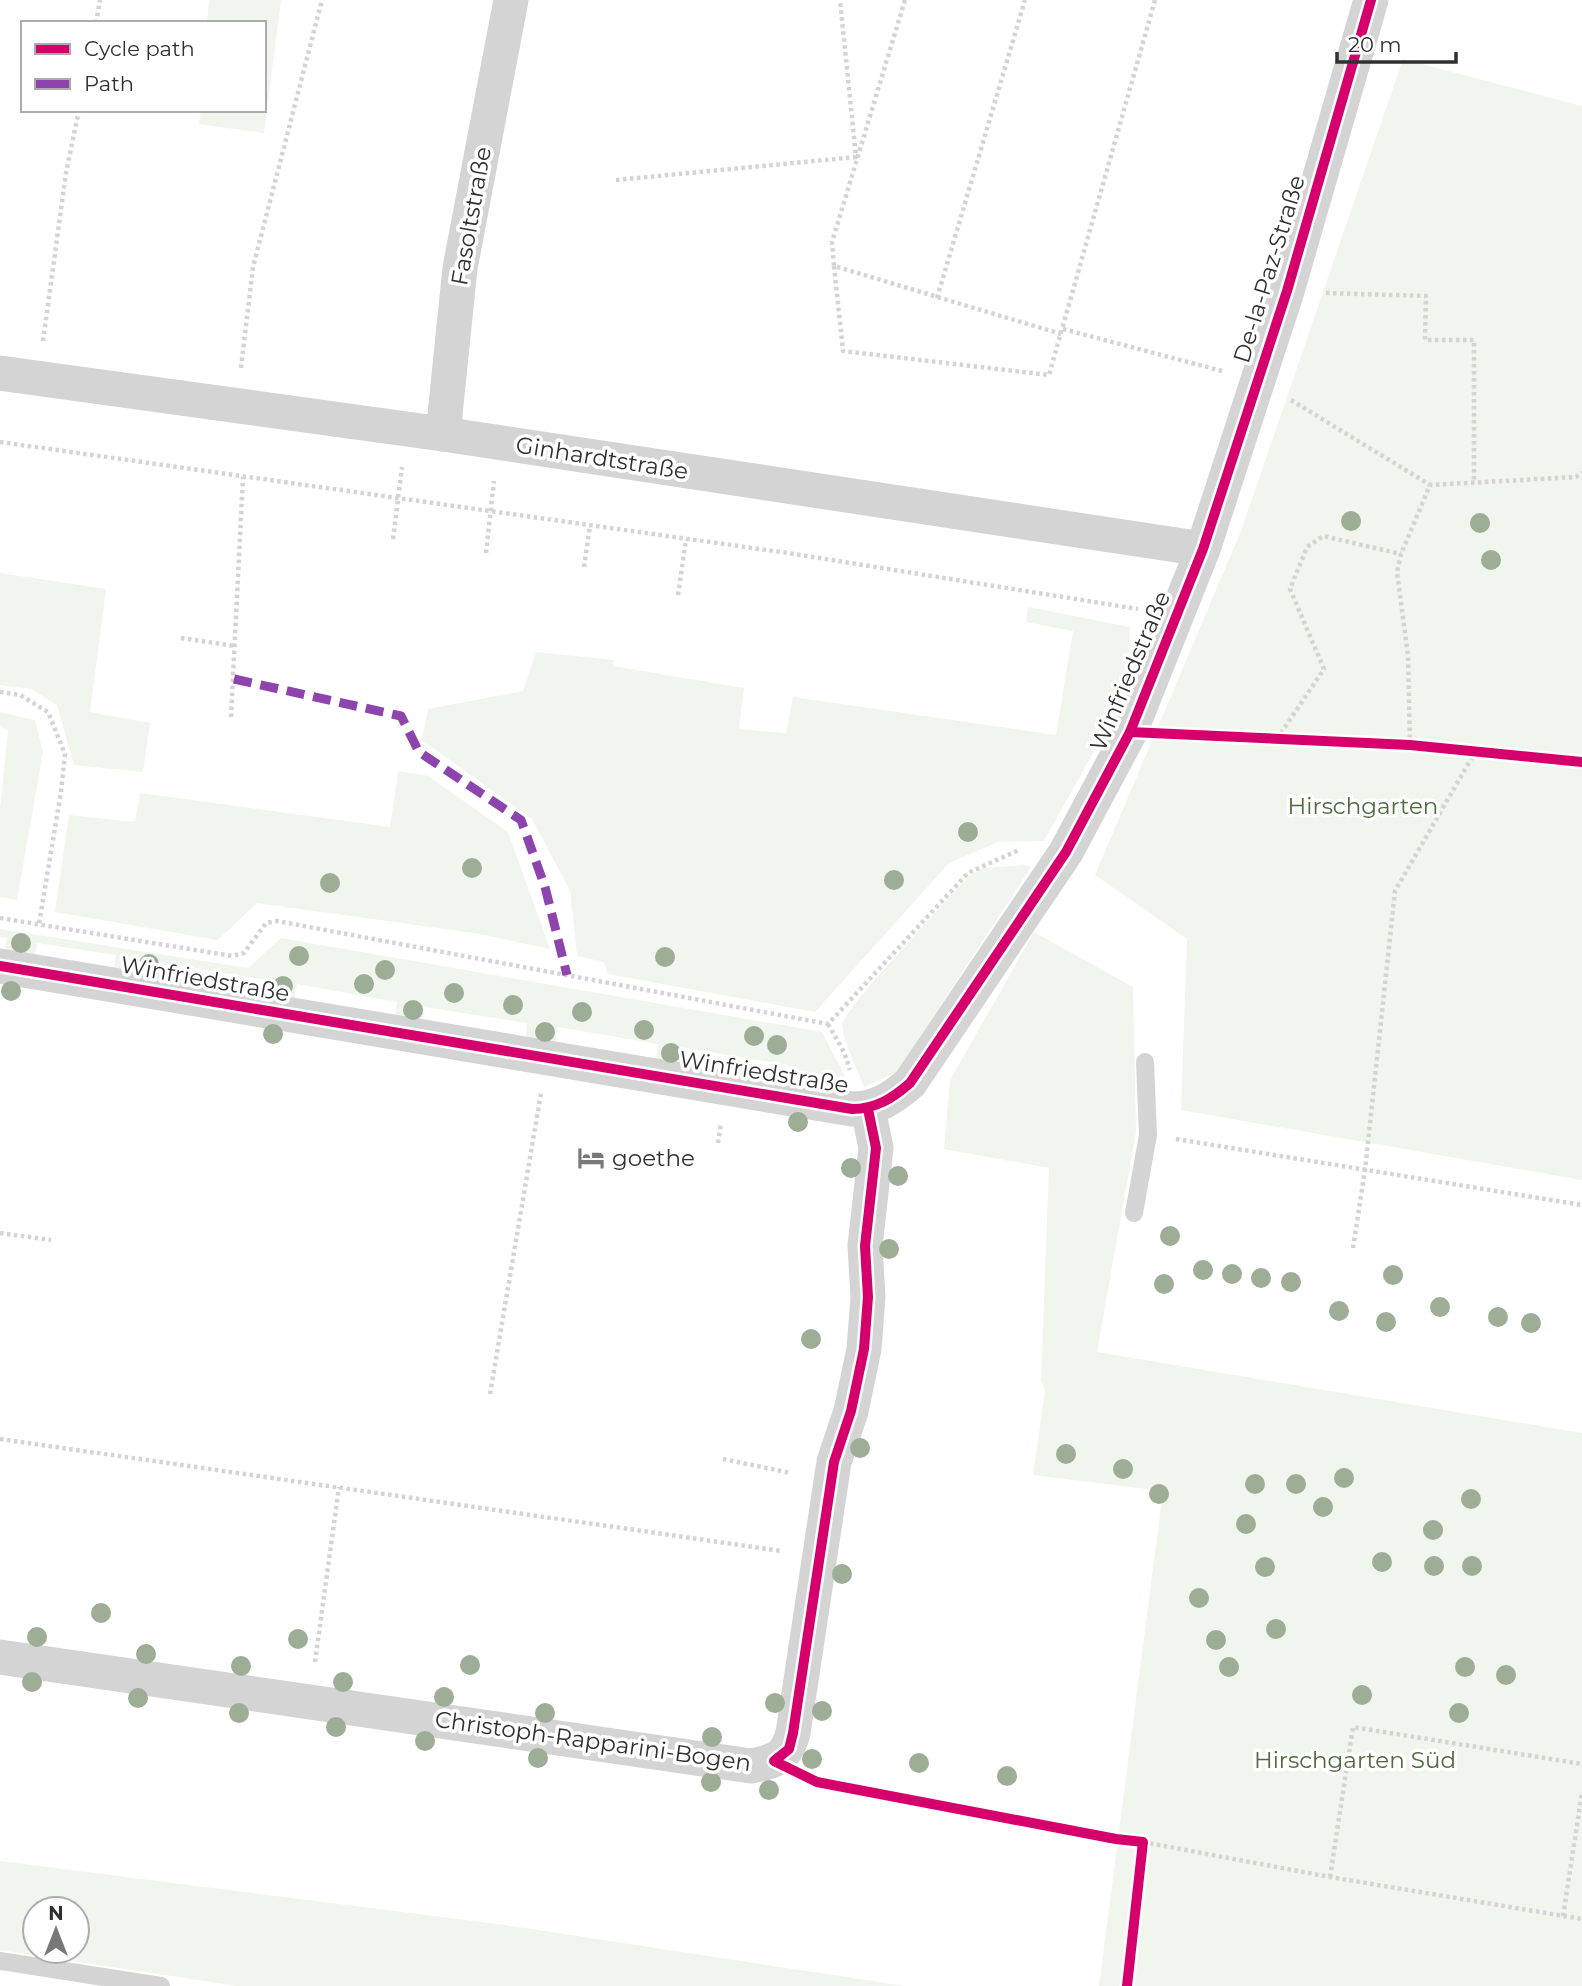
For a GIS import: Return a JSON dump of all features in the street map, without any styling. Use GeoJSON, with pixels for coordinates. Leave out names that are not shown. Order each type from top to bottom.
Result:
{"type":"FeatureCollection","features":[{"type":"Feature","properties":{"kind":"street","name":"Fasoltstraße"},"geometry":{"type":"LineString","coordinates":[[443,434],[460,268],[511,0]]}},
{"type":"Feature","properties":{"kind":"street","name":"De-la-Paz-Straße"},"geometry":{"type":"LineString","coordinates":[[1203,549],[1287,291],[1371,0]]}},
{"type":"Feature","properties":{"kind":"street","name":"Ginhardtstraße"},"geometry":{"type":"LineString","coordinates":[[0,373],[443,434],[1203,549]]}},
{"type":"Feature","properties":{"kind":"street","name":"Winfriedstraße"},"geometry":{"type":"LineString","coordinates":[[0,966],[860,1109],[893,1098],[910,1083],[1066,852],[1130,733],[1203,549]]}},
{"type":"Feature","properties":{"kind":"street","name":"Christoph-Rapparini-Bogen"},"geometry":{"type":"LineString","coordinates":[[0,1657],[751,1766],[774,1761],[789,1749],[793,1733],[834,1462],[850,1411],[864,1349],[868,1297],[865,1246],[876,1148],[860,1109]]}},
{"type":"Feature","properties":{"kind":"lane"},"geometry":{"type":"LineString","coordinates":[[1134,1213],[1148,1135],[1145,1062]]}},
{"type":"Feature","properties":{"kind":"lane"},"geometry":{"type":"LineString","coordinates":[[0,1961],[161,1986]]}},
{"type":"Feature","properties":{"kind":"path"},"geometry":{"type":"LineString","coordinates":[[96,21],[100,0]]}},
{"type":"Feature","properties":{"kind":"path"},"geometry":{"type":"LineString","coordinates":[[241,369],[253,267],[322,0]]}},
{"type":"Feature","properties":{"kind":"path"},"geometry":{"type":"LineString","coordinates":[[840,0],[856,157]]}},
{"type":"Feature","properties":{"kind":"path"},"geometry":{"type":"LineString","coordinates":[[905,0],[832,242],[844,351],[1049,376],[1155,0]]}},
{"type":"Feature","properties":{"kind":"path"},"geometry":{"type":"LineString","coordinates":[[937,298],[1025,0]]}},
{"type":"Feature","properties":{"kind":"path"},"geometry":{"type":"LineString","coordinates":[[42,351],[66,173],[79,112]]}},
{"type":"Feature","properties":{"kind":"path"},"geometry":{"type":"LineString","coordinates":[[616,180],[856,157]]}},
{"type":"Feature","properties":{"kind":"path"},"geometry":{"type":"LineString","coordinates":[[834,265],[937,298],[1062,332],[1257,380],[1430,485],[1576,477],[1582,472]]}},
{"type":"Feature","properties":{"kind":"path"},"geometry":{"type":"LineString","coordinates":[[1287,291],[1426,296],[1426,340],[1474,340],[1474,481]]}},
{"type":"Feature","properties":{"kind":"path"},"geometry":{"type":"LineString","coordinates":[[0,442],[788,553],[1177,615]]}},
{"type":"Feature","properties":{"kind":"path"},"geometry":{"type":"LineString","coordinates":[[231,717],[243,477]]}},
{"type":"Feature","properties":{"kind":"path"},"geometry":{"type":"LineString","coordinates":[[1410,745],[1408,656],[1397,572],[1401,554],[1430,485]]}},
{"type":"Feature","properties":{"kind":"path"},"geometry":{"type":"LineString","coordinates":[[486,553],[491,512]]}},
{"type":"Feature","properties":{"kind":"path"},"geometry":{"type":"LineString","coordinates":[[584,567],[590,526]]}},
{"type":"Feature","properties":{"kind":"path"},"geometry":{"type":"LineString","coordinates":[[1277,739],[1324,669],[1290,589],[1307,547],[1323,536],[1401,554]]}},
{"type":"Feature","properties":{"kind":"path"},"geometry":{"type":"LineString","coordinates":[[678,595],[686,539]]}},
{"type":"Feature","properties":{"kind":"path"},"geometry":{"type":"LineString","coordinates":[[181,638],[235,646]]}},
{"type":"Feature","properties":{"kind":"path"},"geometry":{"type":"LineString","coordinates":[[0,692],[20,695],[48,712],[65,754],[38,924]]}},
{"type":"Feature","properties":{"kind":"path"},"geometry":{"type":"LineString","coordinates":[[1353,1248],[1365,1170],[1395,891],[1475,752]]}},
{"type":"Feature","properties":{"kind":"path"},"geometry":{"type":"LineString","coordinates":[[828,1024],[968,873],[1020,850],[1066,852]]}},
{"type":"Feature","properties":{"kind":"path"},"geometry":{"type":"LineString","coordinates":[[0,918],[232,956],[244,953],[266,923],[277,921],[828,1024],[844,1052],[856,1086],[860,1109]]}},
{"type":"Feature","properties":{"kind":"path"},"geometry":{"type":"LineString","coordinates":[[490,1394],[541,1092]]}},
{"type":"Feature","properties":{"kind":"path"},"geometry":{"type":"LineString","coordinates":[[718,1143],[722,1123]]}},
{"type":"Feature","properties":{"kind":"path"},"geometry":{"type":"LineString","coordinates":[[1148,1135],[1582,1205]]}},
{"type":"Feature","properties":{"kind":"path"},"geometry":{"type":"LineString","coordinates":[[0,1233],[51,1240]]}},
{"type":"Feature","properties":{"kind":"path"},"geometry":{"type":"LineString","coordinates":[[0,1438],[819,1556]]}},
{"type":"Feature","properties":{"kind":"path"},"geometry":{"type":"LineString","coordinates":[[723,1459],[791,1473]]}},
{"type":"Feature","properties":{"kind":"path"},"geometry":{"type":"LineString","coordinates":[[315,1662],[339,1487]]}},
{"type":"Feature","properties":{"kind":"path"},"geometry":{"type":"LineString","coordinates":[[1330,1877],[1353,1727],[1582,1764]]}},
{"type":"Feature","properties":{"kind":"path"},"geometry":{"type":"LineString","coordinates":[[1563,1916],[1582,1793]]}},
{"type":"Feature","properties":{"kind":"path"},"geometry":{"type":"LineString","coordinates":[[1142,1855],[1143,1842],[1330,1877],[1582,1919]]}},
{"type":"Feature","properties":{"kind":"green space"},"geometry":{"type":"Polygon","coordinates":[[[209,0],[281,0],[264,133],[199,124],[201,112],[266,112],[266,21],[207,21],[209,0]]]}},
{"type":"Feature","properties":{"kind":"green space","name":"Hirschgarten"},"geometry":{"type":"Polygon","coordinates":[[[1403,59],[1582,106],[1582,1180],[1181,1110],[1187,939],[1095,875],[1241,531],[1403,59]]]}},
{"type":"Feature","properties":{"kind":"green space"},"geometry":{"type":"Polygon","coordinates":[[[0,573],[106,589],[90,712],[150,723],[143,772],[74,765],[57,705],[31,689],[0,685],[0,573]]]}},
{"type":"Feature","properties":{"kind":"green space"},"geometry":{"type":"Polygon","coordinates":[[[1028,607],[1130,627],[1127,692],[1044,841],[998,842],[949,863],[815,1012],[608,974],[604,962],[577,956],[570,891],[532,819],[422,740],[428,709],[523,691],[536,652],[614,660],[613,666],[744,688],[739,729],[786,733],[793,697],[1056,735],[1073,631],[1026,622],[1028,607]]]}},
{"type":"Feature","properties":{"kind":"green space"},"geometry":{"type":"Polygon","coordinates":[[[0,712],[35,720],[43,752],[17,900],[0,897],[0,809],[8,730],[0,727],[0,712]]]}},
{"type":"Feature","properties":{"kind":"green space"},"geometry":{"type":"Polygon","coordinates":[[[398,771],[428,776],[508,832],[550,949],[474,933],[257,903],[218,940],[55,912],[69,815],[135,822],[140,793],[390,827],[398,771]]]}},
{"type":"Feature","properties":{"kind":"green space"},"geometry":{"type":"Polygon","coordinates":[[[1025,865],[1031,867],[897,1072],[864,1087],[843,1031],[842,1025],[847,1015],[969,876],[984,868],[1025,865]]]}},
{"type":"Feature","properties":{"kind":"green space"},"geometry":{"type":"Polygon","coordinates":[[[0,929],[248,968],[281,938],[822,1032],[846,1078],[844,1089],[787,1080],[789,1065],[685,1048],[682,1064],[656,1059],[658,1044],[558,1027],[555,1042],[526,1037],[527,1023],[425,1007],[422,1021],[395,1017],[397,1002],[297,984],[294,999],[265,993],[267,980],[166,963],[163,976],[114,968],[116,955],[37,943],[35,955],[5,949],[7,938],[0,937],[0,929]]]}},
{"type":"Feature","properties":{"kind":"green space","name":"Hirschgarten Süd"},"geometry":{"type":"Polygon","coordinates":[[[1034,932],[1133,987],[1136,1132],[1097,1352],[1582,1433],[1582,1986],[1099,1986],[1163,1491],[1033,1475],[1045,1391],[1041,1380],[1049,1168],[944,1149],[950,1080],[1034,932]]]}},
{"type":"Feature","properties":{"kind":"green space"},"geometry":{"type":"Polygon","coordinates":[[[0,1861],[505,1925],[905,1986],[238,1986],[91,1964],[91,1895],[21,1895],[21,1953],[0,1950],[0,1861]]]}},
{"type":"Feature","properties":{"kind":"marked path"},"geometry":{"type":"LineString","coordinates":[[234,679],[401,716],[419,752],[521,820],[545,887],[567,975]]}},
{"type":"Feature","properties":{"kind":"cycle path"},"geometry":{"type":"LineString","coordinates":[[0,966],[852,1109],[876,1105],[897,1093],[910,1083],[1066,852],[1130,732],[1203,549],[1287,291],[1371,0]]}},
{"type":"Feature","properties":{"kind":"cycle path"},"geometry":{"type":"LineString","coordinates":[[1130,732],[1410,745],[1582,762]]}},
{"type":"Feature","properties":{"kind":"cycle path"},"geometry":{"type":"LineString","coordinates":[[868,1109],[876,1148],[865,1246],[868,1297],[864,1349],[851,1411],[834,1462],[793,1733],[789,1749],[774,1761],[817,1782],[1143,1842],[1127,1986]]}},
{"type":"Feature","properties":{"kind":"place","name":"goethe"},"geometry":{"type":"Point","coordinates":[591,1158]}}]}
